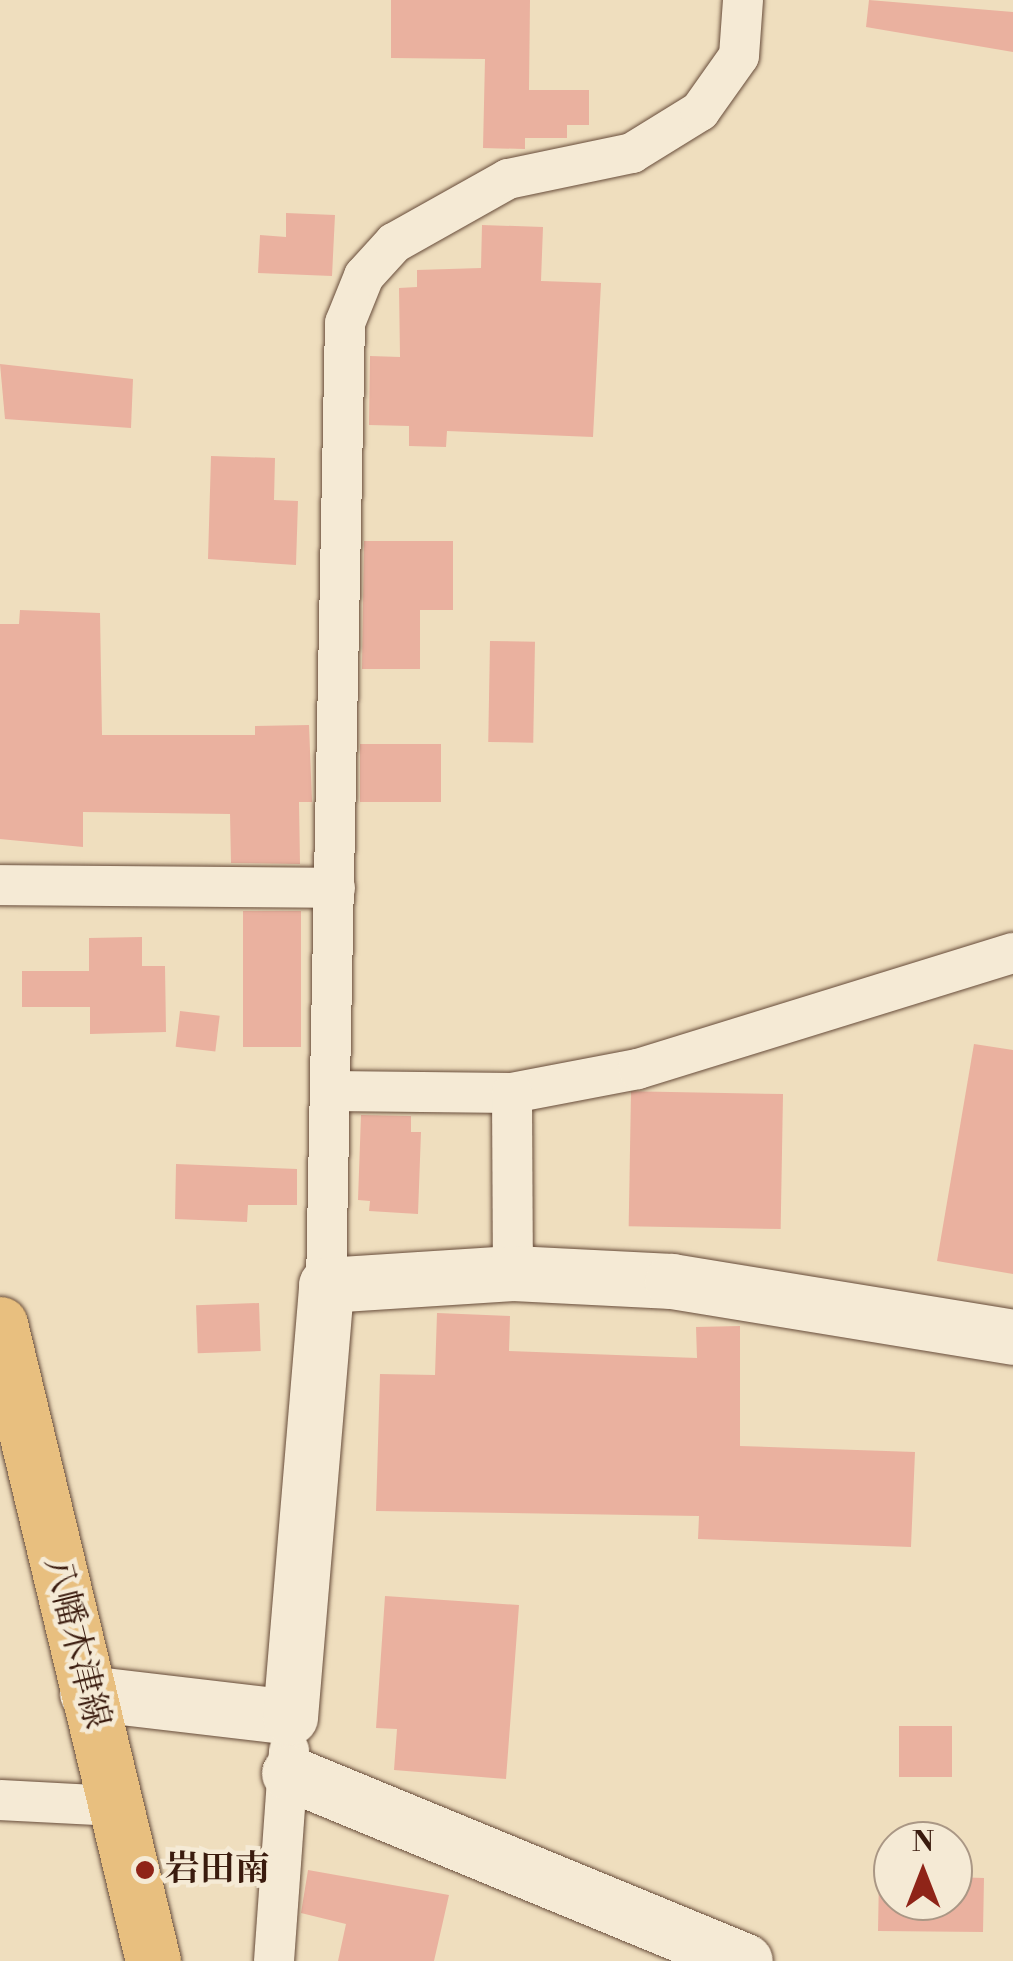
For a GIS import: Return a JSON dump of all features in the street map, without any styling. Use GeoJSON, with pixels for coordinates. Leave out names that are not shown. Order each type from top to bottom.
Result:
{"type":"FeatureCollection","features":[{"type":"Feature","properties":{"kind":"main road","name":"八幡木津線"},"geometry":{"type":"LineString","coordinates":[[0,1324],[153,1961]]}},
{"type":"Feature","properties":{"kind":"street"},"geometry":{"type":"LineString","coordinates":[[274,1961],[326,1284],[344,323],[364,276],[394,243],[508,180],[632,152],[700,111],[739,56],[743,0]]}},
{"type":"Feature","properties":{"kind":"street"},"geometry":{"type":"LineString","coordinates":[[0,885],[335,888]]}},
{"type":"Feature","properties":{"kind":"street"},"geometry":{"type":"LineString","coordinates":[[332,1090],[512,1093],[638,1069],[1013,953]]}},
{"type":"Feature","properties":{"kind":"street"},"geometry":{"type":"LineString","coordinates":[[512,1093],[513,1273]]}},
{"type":"Feature","properties":{"kind":"street"},"geometry":{"type":"LineString","coordinates":[[326,1284],[513,1273],[672,1281],[1013,1338]]}},
{"type":"Feature","properties":{"kind":"street"},"geometry":{"type":"LineString","coordinates":[[88,1694],[290,1716]]}},
{"type":"Feature","properties":{"kind":"street"},"geometry":{"type":"LineString","coordinates":[[288,1772],[746,1961]]}},
{"type":"Feature","properties":{"kind":"street"},"geometry":{"type":"LineString","coordinates":[[0,1800],[116,1806]]}},
{"type":"Feature","properties":{"kind":"building"},"geometry":{"type":"Polygon","coordinates":[[[391,0],[530,0],[529,90],[589,90],[589,125],[567,125],[567,138],[525,138],[525,149],[483,148],[485,59],[391,58],[391,0]]]}},
{"type":"Feature","properties":{"kind":"building"},"geometry":{"type":"Polygon","coordinates":[[[869,0],[1013,12],[1013,52],[866,27],[869,0]]]}},
{"type":"Feature","properties":{"kind":"building"},"geometry":{"type":"Polygon","coordinates":[[[286,213],[335,215],[332,276],[258,273],[260,235],[286,237],[286,213]]]}},
{"type":"Feature","properties":{"kind":"building"},"geometry":{"type":"Polygon","coordinates":[[[482,225],[543,227],[541,281],[601,283],[593,437],[447,431],[446,447],[409,446],[409,426],[369,425],[370,356],[400,357],[399,288],[417,287],[417,270],[481,268],[482,225]]]}},
{"type":"Feature","properties":{"kind":"building"},"geometry":{"type":"Polygon","coordinates":[[[0,364],[133,379],[131,428],[5,419],[0,364]]]}},
{"type":"Feature","properties":{"kind":"building"},"geometry":{"type":"Polygon","coordinates":[[[211,456],[275,458],[274,500],[298,501],[296,565],[208,559],[211,456]]]}},
{"type":"Feature","properties":{"kind":"building"},"geometry":{"type":"Polygon","coordinates":[[[364,541],[453,541],[453,610],[420,610],[420,669],[362,669],[364,541]]]}},
{"type":"Feature","properties":{"kind":"building"},"geometry":{"type":"Polygon","coordinates":[[[20,610],[100,613],[102,735],[255,735],[255,726],[309,725],[312,802],[299,802],[300,864],[231,863],[230,814],[83,812],[83,847],[0,839],[0,624],[19,624],[20,610]]]}},
{"type":"Feature","properties":{"kind":"building"},"geometry":{"type":"Polygon","coordinates":[[[490,641],[535,642],[533,743],[488,742],[490,641]]]}},
{"type":"Feature","properties":{"kind":"building"},"geometry":{"type":"Polygon","coordinates":[[[360,744],[441,744],[441,802],[360,802],[360,744]]]}},
{"type":"Feature","properties":{"kind":"building"},"geometry":{"type":"Polygon","coordinates":[[[243,911],[301,911],[301,1047],[243,1047],[243,911]]]}},
{"type":"Feature","properties":{"kind":"building"},"geometry":{"type":"Polygon","coordinates":[[[142,937],[142,966],[165,966],[166,1032],[90,1034],[90,1007],[22,1007],[22,971],[89,971],[89,938],[142,937]]]}},
{"type":"Feature","properties":{"kind":"building"},"geometry":{"type":"Polygon","coordinates":[[[180,1011],[220,1016],[215,1052],[176,1047],[180,1011]]]}},
{"type":"Feature","properties":{"kind":"building"},"geometry":{"type":"Polygon","coordinates":[[[974,1044],[1013,1050],[1013,1274],[937,1261],[974,1044]]]}},
{"type":"Feature","properties":{"kind":"building"},"geometry":{"type":"Polygon","coordinates":[[[631,1091],[783,1094],[781,1229],[629,1226],[631,1091]]]}},
{"type":"Feature","properties":{"kind":"building"},"geometry":{"type":"Polygon","coordinates":[[[361,1115],[411,1116],[411,1132],[421,1132],[418,1214],[369,1211],[370,1201],[358,1200],[361,1115]]]}},
{"type":"Feature","properties":{"kind":"building"},"geometry":{"type":"Polygon","coordinates":[[[176,1164],[297,1169],[297,1205],[248,1205],[247,1222],[175,1219],[176,1164]]]}},
{"type":"Feature","properties":{"kind":"building"},"geometry":{"type":"Polygon","coordinates":[[[259,1303],[261,1351],[198,1353],[196,1305],[259,1303]]]}},
{"type":"Feature","properties":{"kind":"building"},"geometry":{"type":"Polygon","coordinates":[[[437,1313],[510,1316],[509,1351],[697,1358],[696,1327],[740,1326],[740,1446],[915,1452],[911,1547],[698,1539],[699,1516],[376,1511],[380,1374],[435,1375],[437,1313]]]}},
{"type":"Feature","properties":{"kind":"building"},"geometry":{"type":"Polygon","coordinates":[[[385,1596],[519,1605],[506,1779],[394,1770],[397,1729],[376,1728],[385,1596]]]}},
{"type":"Feature","properties":{"kind":"building"},"geometry":{"type":"Polygon","coordinates":[[[899,1726],[952,1726],[952,1777],[899,1777],[899,1726]]]}},
{"type":"Feature","properties":{"kind":"building"},"geometry":{"type":"Polygon","coordinates":[[[308,1870],[449,1895],[434,1961],[338,1961],[346,1924],[301,1913],[308,1870]]]}},
{"type":"Feature","properties":{"kind":"building"},"geometry":{"type":"Polygon","coordinates":[[[973,1878],[984,1878],[983,1932],[878,1931],[878,1921],[973,1921],[973,1878]]]}},
{"type":"Feature","properties":{"kind":"place","name":"岩田南"},"geometry":{"type":"Point","coordinates":[145,1870]}}]}
